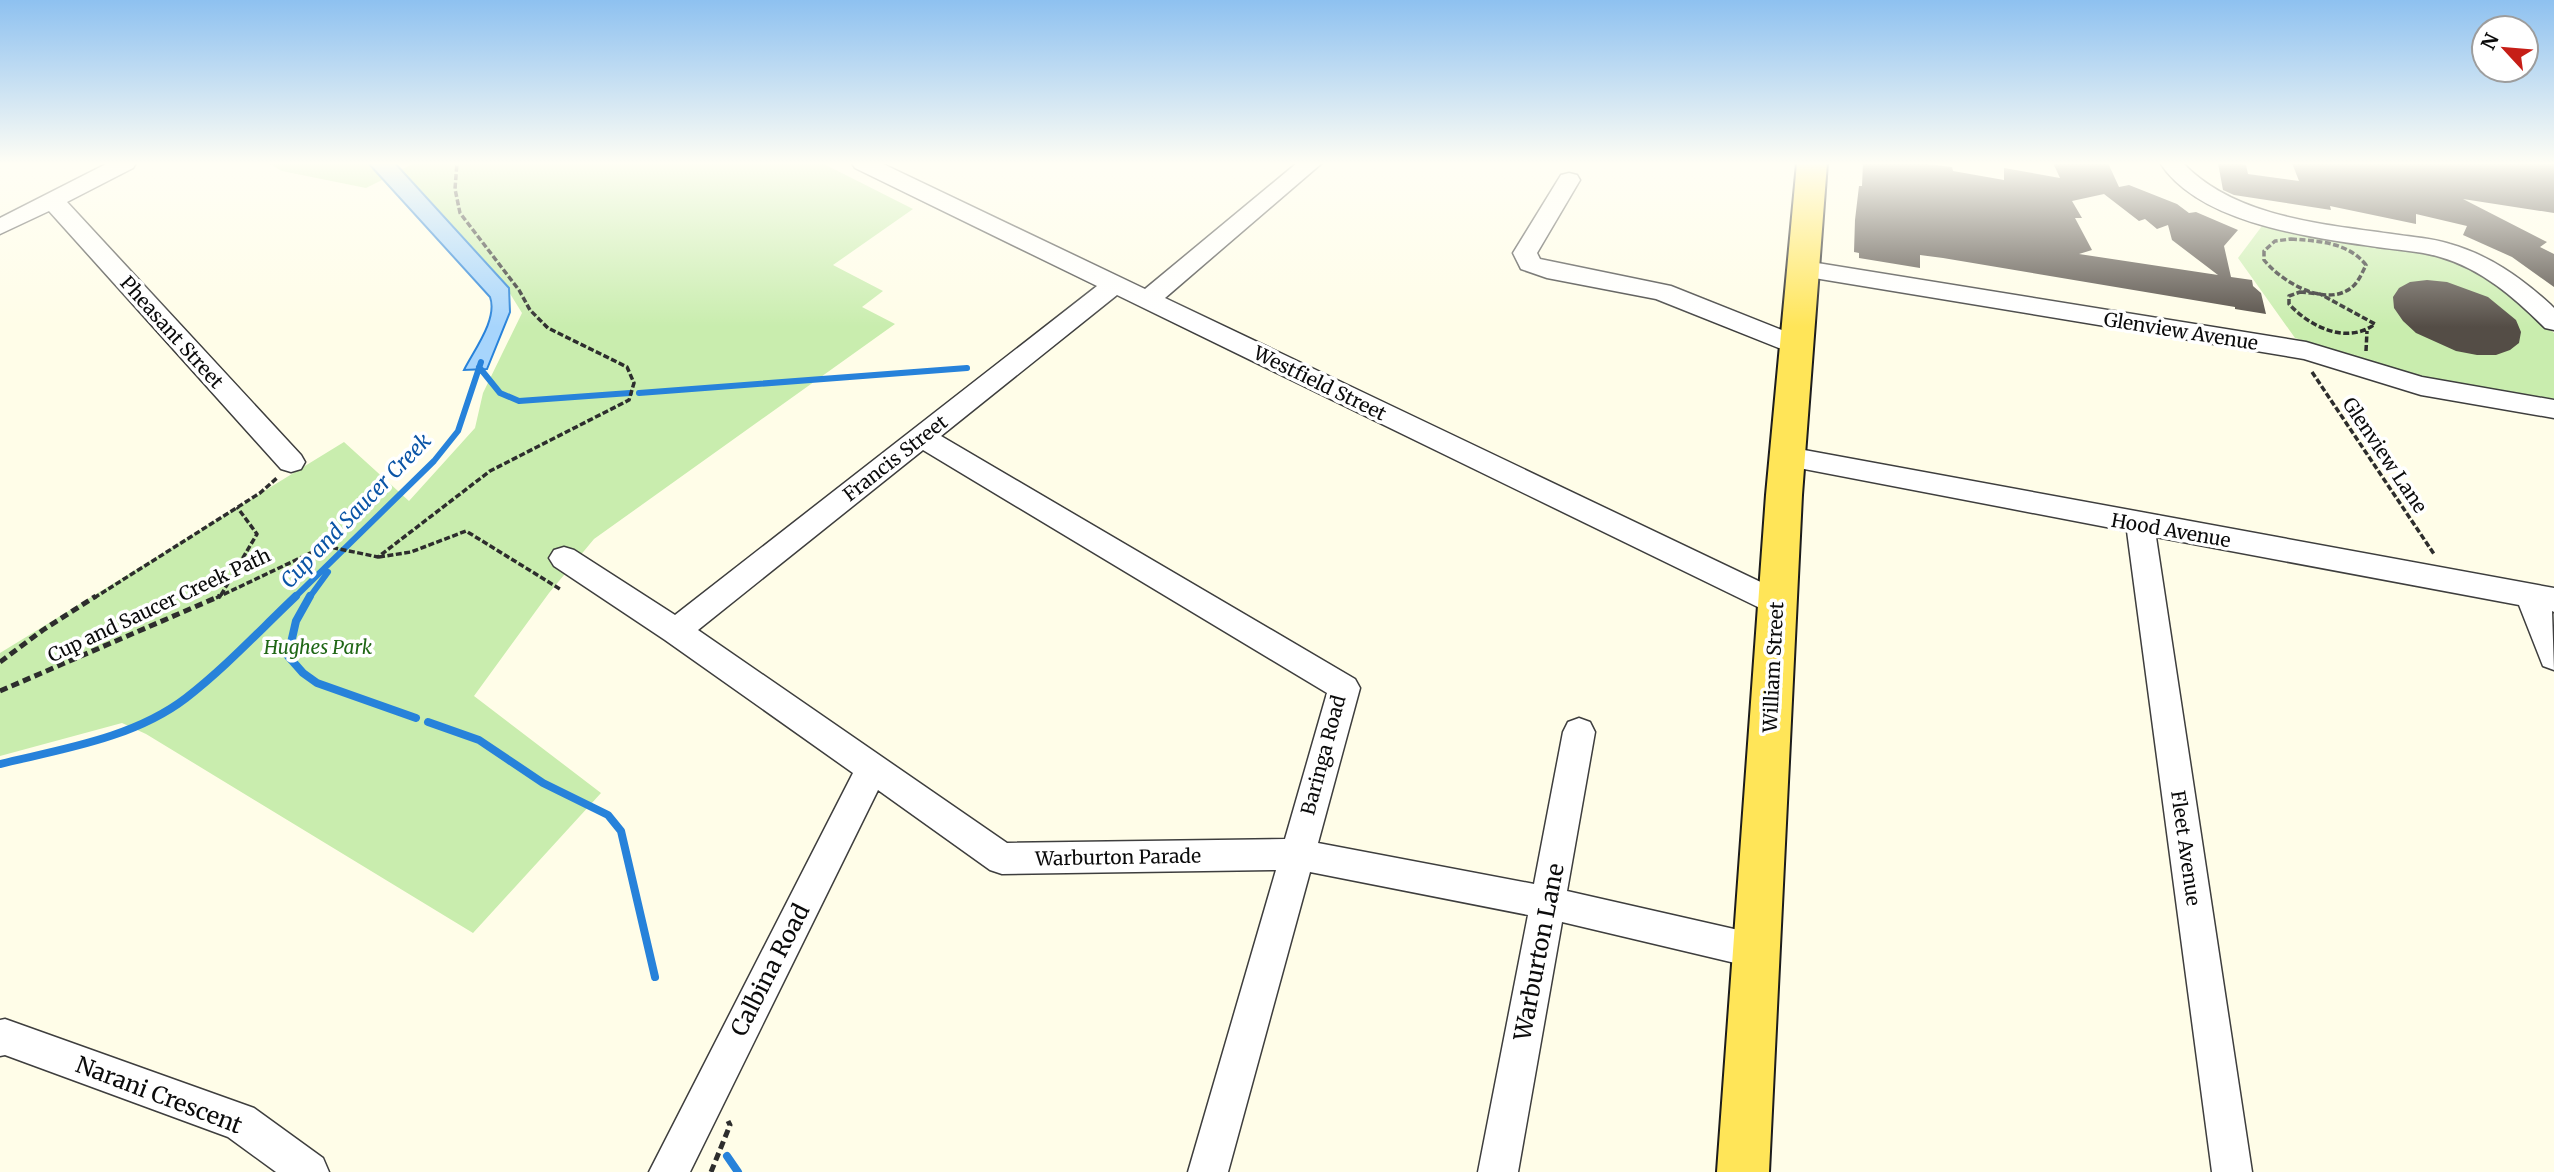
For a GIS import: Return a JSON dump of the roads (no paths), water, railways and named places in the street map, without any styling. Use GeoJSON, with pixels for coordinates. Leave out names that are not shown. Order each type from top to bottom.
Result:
{"type":"FeatureCollection","features":[{"type":"Feature","properties":{"kind":"main road","name":"William Street"},"geometry":{"type":"LineString","coordinates":[[1743,1172],[1777,603],[1805,269],[1806,218]]}},
{"type":"Feature","properties":{"kind":"street"},"geometry":{"type":"LineString","coordinates":[[0,227],[19,218]]}},
{"type":"Feature","properties":{"kind":"street","name":"Pheasant Street"},"geometry":{"type":"LineString","coordinates":[[68,218],[291,462]]}},
{"type":"Feature","properties":{"kind":"street","name":"Westfield Street"},"geometry":{"type":"LineString","coordinates":[[976,218],[1777,603]]}},
{"type":"Feature","properties":{"kind":"street"},"geometry":{"type":"LineString","coordinates":[[1148,299],[1243,218]]}},
{"type":"Feature","properties":{"kind":"street"},"geometry":{"type":"LineString","coordinates":[[1546,218],[1525,253],[1530,264],[1547,270],[1662,292],[1798,345]]}},
{"type":"Feature","properties":{"kind":"street"},"geometry":{"type":"LineString","coordinates":[[2260,218],[2442,249],[2464,256],[2486,265],[2515,285],[2554,321]]}},
{"type":"Feature","properties":{"kind":"street","name":"Glenview Avenue"},"geometry":{"type":"LineString","coordinates":[[1805,269],[2306,351],[2421,386],[2554,409]]}},
{"type":"Feature","properties":{"kind":"street","name":"Francis Street"},"geometry":{"type":"LineString","coordinates":[[676,631],[1114,285]]}},
{"type":"Feature","properties":{"kind":"street","name":"Baringa Road"},"geometry":{"type":"LineString","coordinates":[[922,437],[1344,688],[1208,1172]]}},
{"type":"Feature","properties":{"kind":"street","name":"Hood Avenue"},"geometry":{"type":"LineString","coordinates":[[1788,457],[2543,598]]}},
{"type":"Feature","properties":{"kind":"street","name":"Fleet Avenue"},"geometry":{"type":"LineString","coordinates":[[2140,524],[2232,1172]]}},
{"type":"Feature","properties":{"kind":"street","name":"Warburton Parade"},"geometry":{"type":"LineString","coordinates":[[564,558],[676,631],[1002,859],[1296,854],[1548,903],[1756,951]]}},
{"type":"Feature","properties":{"kind":"street"},"geometry":{"type":"LineString","coordinates":[[2543,598],[2554,657]]}},
{"type":"Feature","properties":{"kind":"street","name":"Warburton Lane"},"geometry":{"type":"LineString","coordinates":[[1498,1172],[1579,732]]}},
{"type":"Feature","properties":{"kind":"street","name":"Calbina Road"},"geometry":{"type":"LineString","coordinates":[[669,1172],[872,768]]}},
{"type":"Feature","properties":{"kind":"street","name":"Narani Crescent"},"geometry":{"type":"LineString","coordinates":[[0,1038],[5,1037],[240,1122],[309,1172]]}},
{"type":"Feature","properties":{"kind":"water"},"geometry":{"type":"Polygon","coordinates":[[[418,218],[445,218],[509,288],[510,312],[487,369],[464,370],[488,324],[492,306],[490,297],[418,218]]]}},
{"type":"Feature","properties":{"kind":"waterway","name":"Cup and Saucer Creek"},"geometry":{"type":"LineString","coordinates":[[479,367],[481,362]]}},
{"type":"Feature","properties":{"kind":"waterway","name":"Cup and Saucer Creek"},"geometry":{"type":"LineString","coordinates":[[294,598],[434,461],[458,431],[479,367]]}},
{"type":"Feature","properties":{"kind":"waterway"},"geometry":{"type":"LineString","coordinates":[[479,367],[500,393],[519,401],[630,393]]}},
{"type":"Feature","properties":{"kind":"waterway"},"geometry":{"type":"LineString","coordinates":[[639,393],[967,368]]}},
{"type":"Feature","properties":{"kind":"waterway"},"geometry":{"type":"LineString","coordinates":[[309,598],[328,572]]}},
{"type":"Feature","properties":{"kind":"waterway","name":"Cup and Saucer Creek"},"geometry":{"type":"LineString","coordinates":[[0,764],[121,733],[166,712],[215,674],[296,596]]}},
{"type":"Feature","properties":{"kind":"waterway"},"geometry":{"type":"LineString","coordinates":[[310,596],[296,621],[288,656],[303,673],[317,683],[416,718]]}},
{"type":"Feature","properties":{"kind":"waterway"},"geometry":{"type":"LineString","coordinates":[[428,722],[479,740],[543,783],[608,815],[621,831],[655,977]]}},
{"type":"Feature","properties":{"kind":"waterway"},"geometry":{"type":"LineString","coordinates":[[727,1156],[738,1172]]}},
{"type":"Feature","properties":{"kind":"park label","name":"Hughes Park"},"geometry":{"type":"Point","coordinates":[318,647]}}]}
